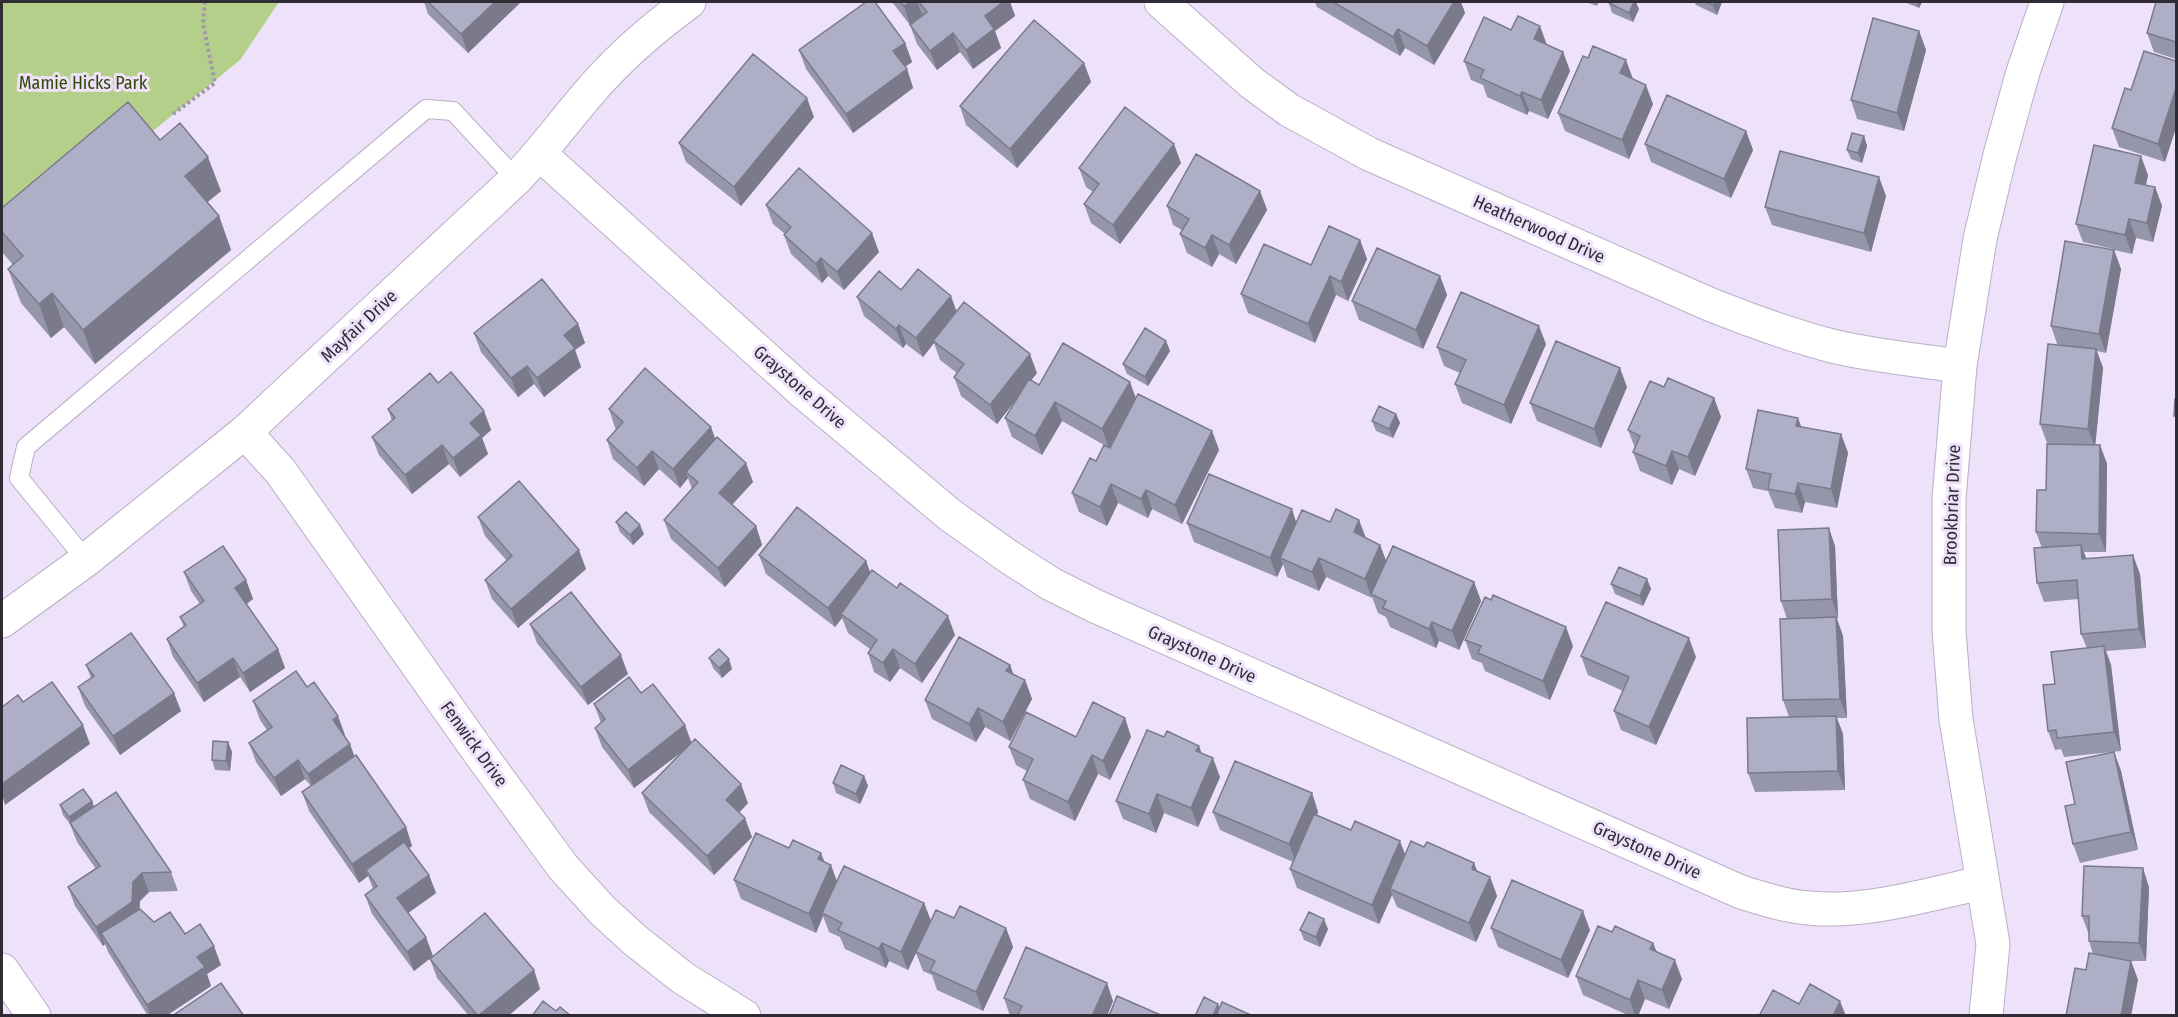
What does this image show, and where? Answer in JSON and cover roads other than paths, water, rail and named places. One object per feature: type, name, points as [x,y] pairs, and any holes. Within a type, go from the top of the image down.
[{"type":"street","name":"Mayfair Drive","points":[[2,621],[86,560],[245,432],[516,179],[623,56],[662,21],[689,2]]},
{"type":"street","name":"Heatherwood Drive","points":[[1161,2],[1252,83],[1289,110],[1369,154],[1757,323],[1832,346],[1883,356],[1960,366]]},
{"type":"street","name":"Brookbriar Drive","points":[[1986,1016],[1993,944],[1956,719],[1950,631],[1949,499],[1960,366],[1980,239],[2000,155],[2047,2]]},
{"type":"street","name":"Graystone Drive","points":[[540,154],[794,383],[950,515],[1051,584],[1117,616],[1753,896],[1775,903],[1810,909],[1845,909],[1982,883]]},
{"type":"street","name":"Fenwick Drive","points":[[245,432],[281,472],[563,867],[603,911],[636,941],[683,978],[744,1016]]},
{"type":"street","points":[[2,970],[34,1016]]},
{"type":"lane","points":[[86,560],[19,478],[26,447],[426,109],[453,111],[516,179]]},
{"type":"park label","name":"Mamie Hicks Park","points":[[83,83]]}]
